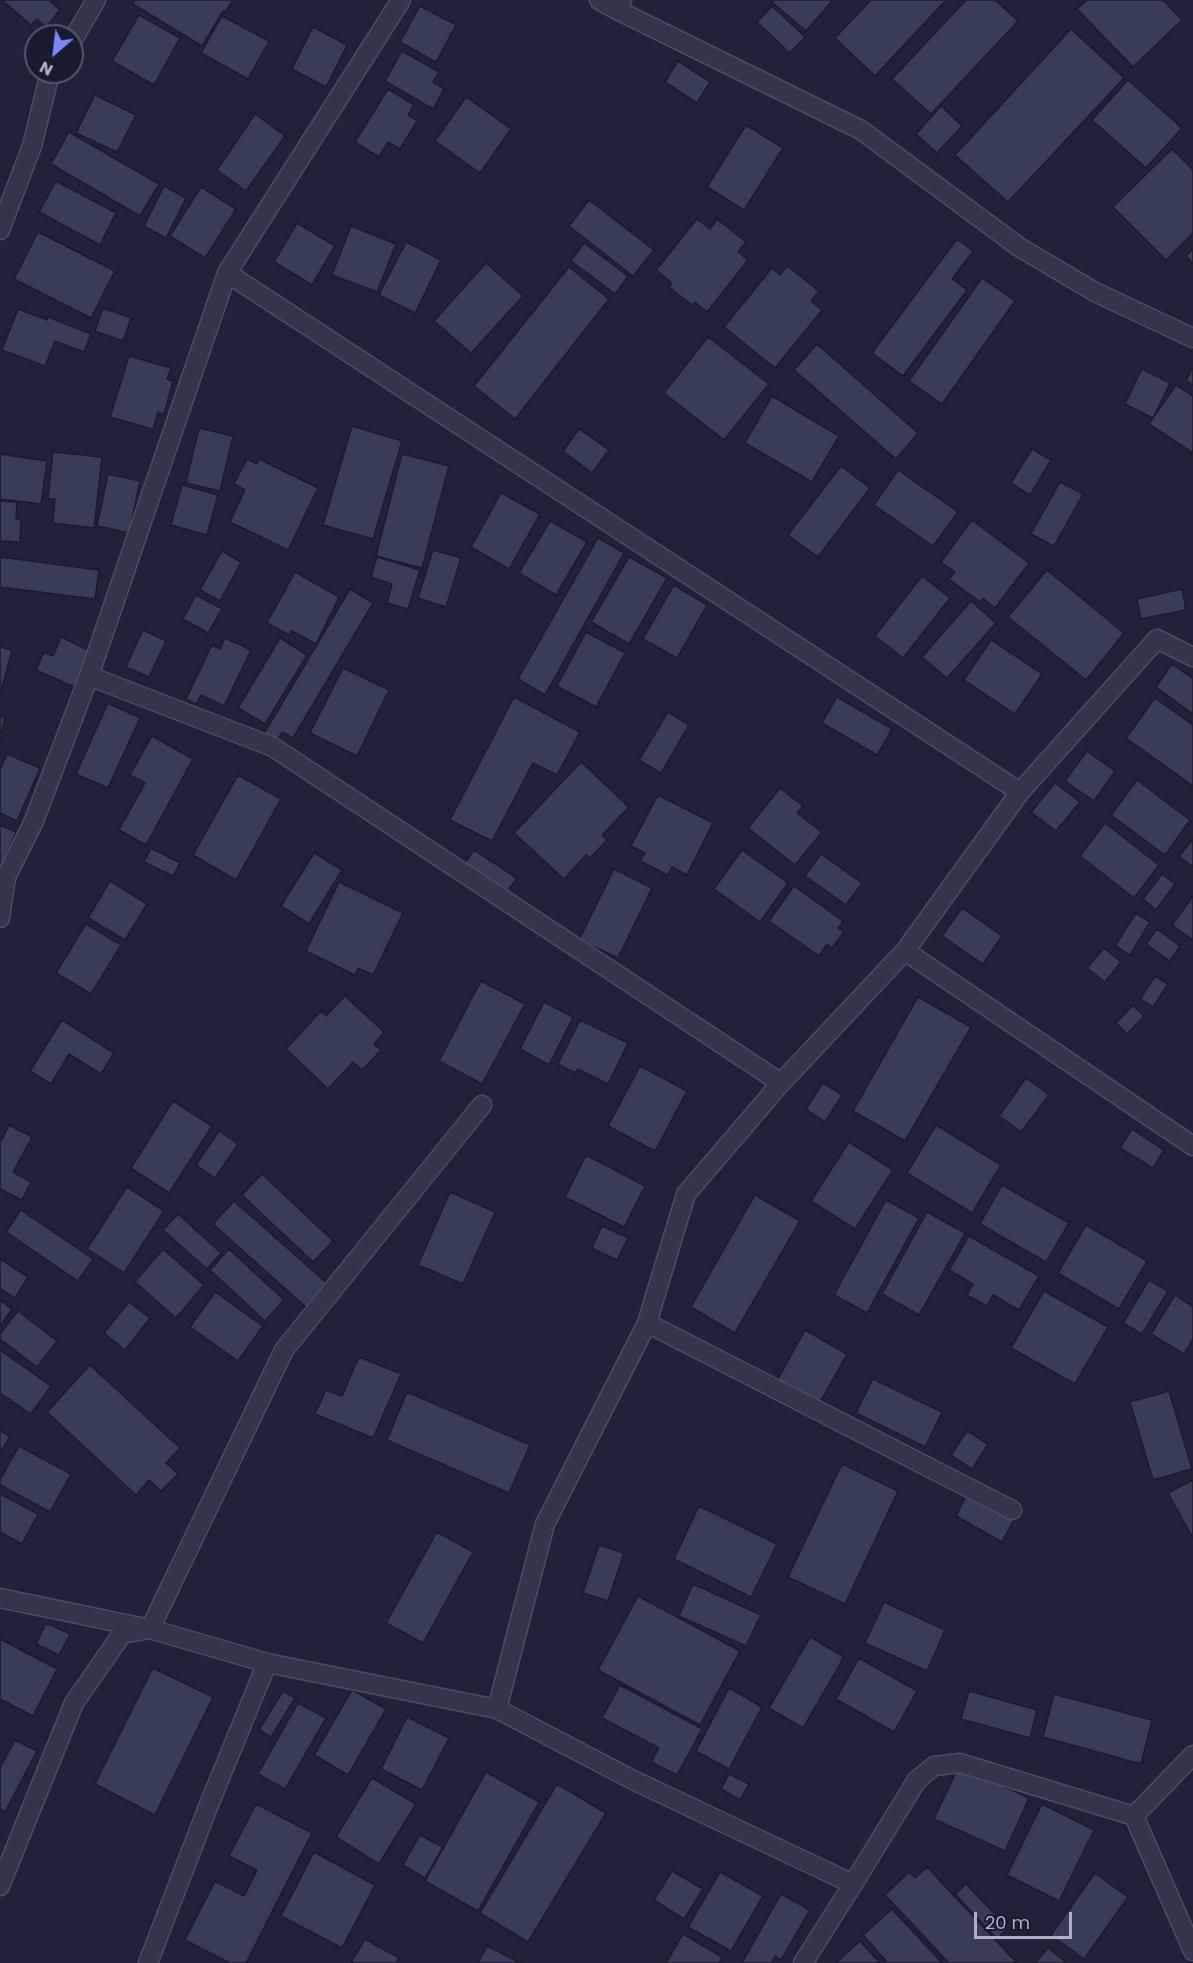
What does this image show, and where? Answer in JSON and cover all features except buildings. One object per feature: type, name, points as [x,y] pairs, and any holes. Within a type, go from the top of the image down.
[{"type":"street","points":[[82,24],[96,0]]},
{"type":"street","points":[[0,918],[6,878],[34,821],[89,676],[227,273],[401,0]]},
{"type":"street","points":[[599,0],[620,5],[861,130],[1019,247],[1095,292],[1193,339]]},
{"type":"street","points":[[0,230],[32,146],[47,84]]},
{"type":"street","points":[[227,273],[1020,792]]},
{"type":"street","points":[[497,1709],[545,1524],[647,1323],[686,1194],[781,1083],[905,951],[1020,792],[1156,639],[1193,657]]},
{"type":"street","points":[[89,676],[273,747],[781,1083]]},
{"type":"street","points":[[905,951],[1193,1146]]},
{"type":"street","points":[[150,1629],[284,1350],[483,1104]]},
{"type":"street","points":[[647,1323],[1012,1510]]},
{"type":"street","points":[[0,1598],[150,1629],[267,1663],[497,1709],[633,1780],[853,1884]]},
{"type":"street","points":[[0,1886],[74,1703],[122,1634],[150,1629]]},
{"type":"street","points":[[148,1963],[267,1663]]},
{"type":"street","points":[[1134,1816],[1193,1755]]},
{"type":"street","points":[[803,1963],[917,1780],[934,1766],[960,1763],[1134,1816],[1193,1951]]}]
